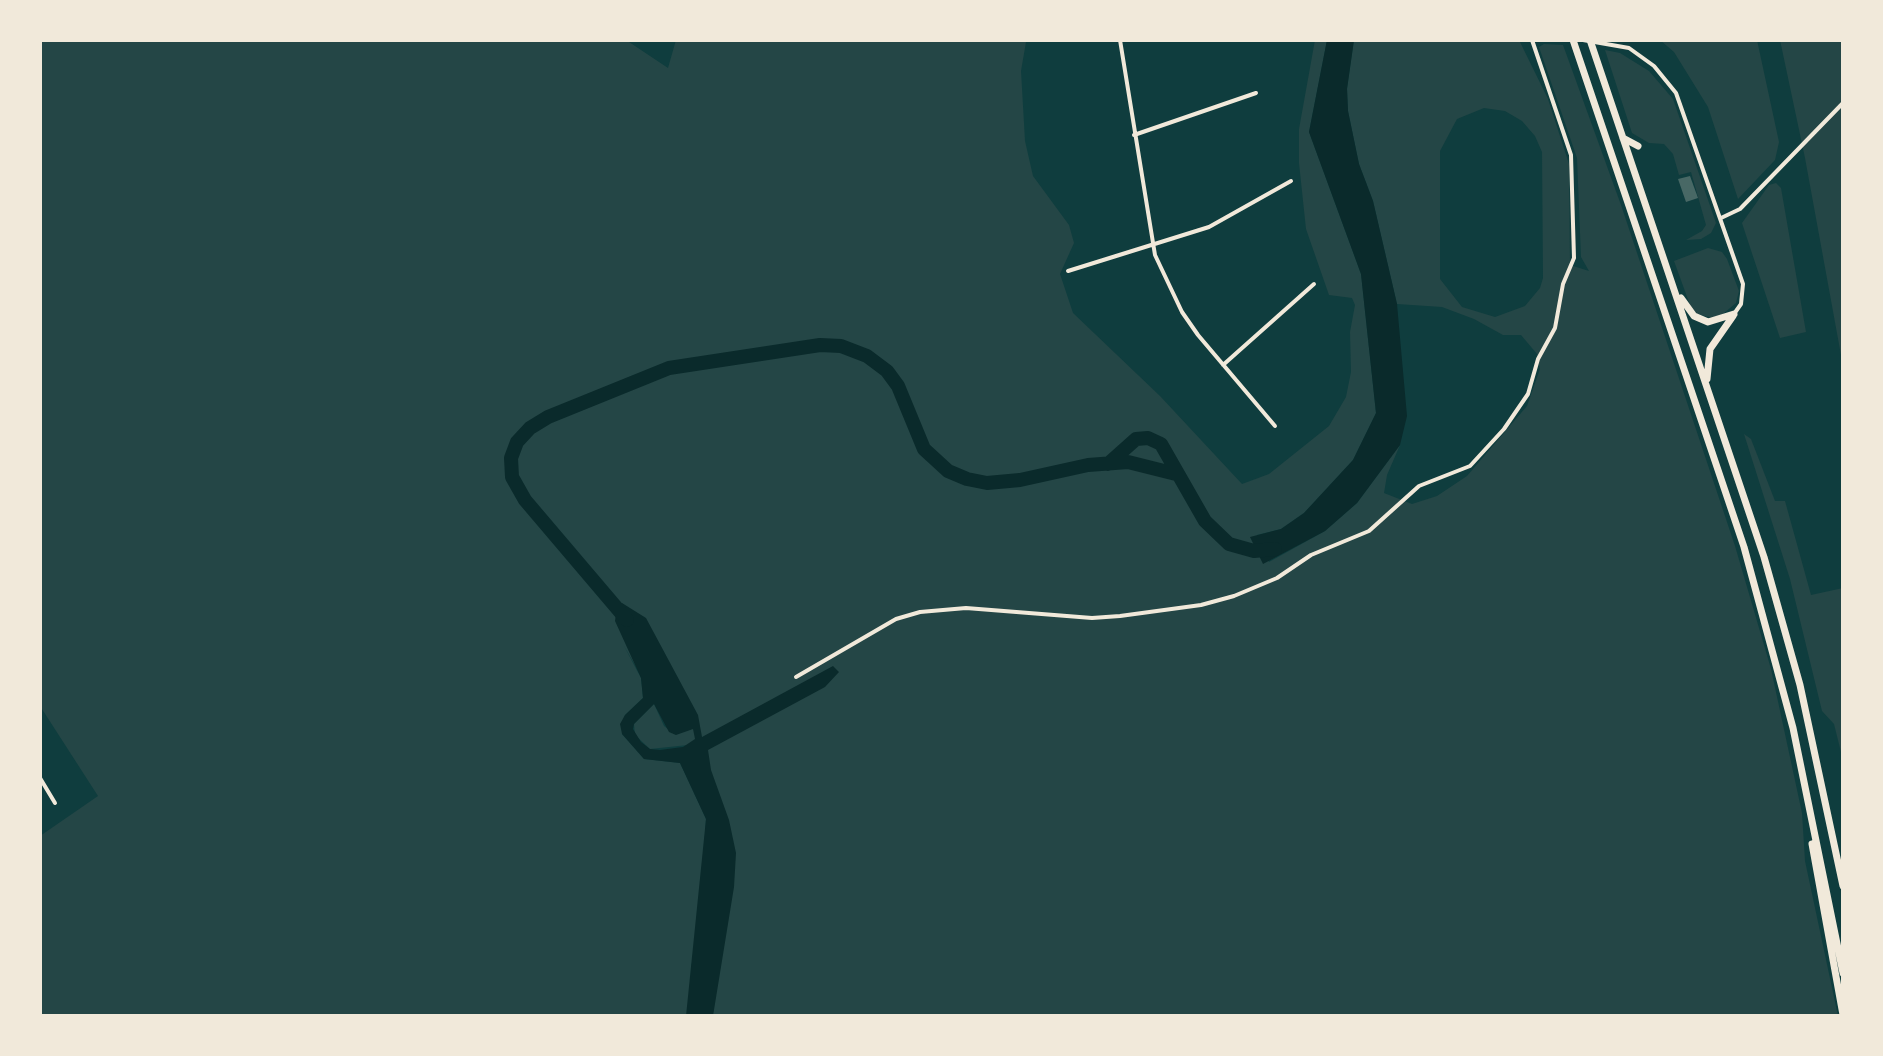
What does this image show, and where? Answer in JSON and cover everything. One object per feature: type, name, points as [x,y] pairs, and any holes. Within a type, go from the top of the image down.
[{"type":"highway","points":[[1573,40],[1744,547],[1793,728],[1843,973]]},
{"type":"highway","points":[[1590,40],[1708,388],[1780,614],[1823,788],[1843,886]]},
{"type":"highway","points":[[1623,138],[1638,146]]},
{"type":"highway","points":[[1672,283],[1694,316],[1701,320],[1715,322],[1734,314]]},
{"type":"highway","points":[[1708,388],[1707,359],[1710,349],[1734,314]]},
{"type":"highway","points":[[1793,728],[1843,1015]]},
{"type":"street","points":[[1120,40],[1152,247],[1182,312],[1275,426]]},
{"type":"street","points":[[796,677],[896,619],[939,609],[1092,618],[1201,605],[1234,596],[1277,578],[1311,555],[1369,531],[1419,486],[1470,466],[1504,429],[1528,394],[1538,359],[1555,328],[1563,284],[1574,258],[1571,155],[1532,40]]},
{"type":"street","points":[[1583,40],[1629,48],[1666,78],[1684,110],[1743,284],[1741,304],[1734,314]]},
{"type":"street","points":[[1134,135],[1256,93]]},
{"type":"street","points":[[1721,218],[1740,209],[1843,103]]},
{"type":"street","points":[[1068,271],[1209,227],[1291,181]]},
{"type":"street","points":[[1223,365],[1314,284]]},
{"type":"street","points":[[40,778],[55,803]]},
{"type":"shaded area","points":[[40,40],[626,40],[668,68],[676,40],[1032,40],[1026,42],[1021,71],[1025,141],[1033,176],[1069,225],[1074,243],[1060,274],[1073,313],[1160,396],[1242,484],[1269,474],[1329,426],[1346,397],[1351,372],[1350,332],[1355,305],[1352,298],[1329,295],[1306,229],[1299,163],[1299,129],[1315,40],[1327,40],[1309,132],[1361,274],[1376,413],[1353,460],[1304,513],[1281,529],[1257,535],[1269,562],[1325,531],[1357,503],[1400,445],[1387,475],[1384,493],[1412,504],[1437,496],[1467,476],[1527,406],[1540,369],[1537,354],[1521,335],[1503,335],[1474,319],[1442,307],[1397,304],[1348,111],[1347,89],[1354,40],[1520,42],[1548,99],[1569,164],[1570,265],[1589,271],[1581,257],[1577,158],[1539,47],[1544,44],[1563,45],[1621,205],[1735,546],[1771,669],[1802,813],[1805,861],[1838,1016],[40,1016],[40,836],[98,796],[40,706]],"holes":[[[1484,108],[1505,111],[1522,121],[1535,136],[1542,152],[1543,278],[1540,288],[1525,306],[1495,317],[1462,307],[1440,279],[1440,151],[1457,119]],[[624,646],[676,735],[664,726],[654,704],[634,724],[635,735],[650,749],[688,745],[728,850],[691,970],[701,896],[706,819],[680,763],[644,759],[622,734],[625,715],[643,698],[641,678]]]},
{"type":"shaded area","points":[[1327,40],[1354,40],[1347,89],[1348,111],[1397,304],[1407,416],[1400,445],[1357,503],[1325,531],[1263,564],[1250,537],[1281,529],[1304,513],[1353,460],[1376,413],[1361,274],[1309,132]]},
{"type":"shaded area","points":[[1660,40],[1757,40],[1779,142],[1775,160],[1738,199],[1708,107],[1674,52]]},
{"type":"shaded area","points":[[1780,40],[1843,40],[1843,366],[1805,158]]},
{"type":"shaded area","points":[[1605,50],[1620,53],[1649,71],[1673,99],[1716,223],[1711,233],[1701,239],[1686,240],[1706,225],[1691,172],[1679,175],[1673,154],[1664,144],[1649,143],[1632,133]]},
{"type":"shaded area","points":[[1776,183],[1781,188],[1806,332],[1780,338],[1742,223],[1769,185]]},
{"type":"shaded area","points":[[1708,248],[1722,252],[1739,291],[1736,303],[1717,319],[1697,314],[1690,305],[1674,261]]},
{"type":"shaded area","points":[[1744,434],[1751,439],[1775,501],[1785,501],[1811,595],[1843,588],[1843,760],[1834,724],[1822,711],[1790,579]]},
{"type":"shaded area","points":[[622,603],[646,618],[698,715],[702,737],[833,666],[839,672],[825,687],[708,750],[736,853],[734,887],[713,1016],[686,1016],[706,819],[680,763],[644,759],[622,734],[620,724],[625,715],[643,698],[641,678],[615,621],[617,606]],"holes":[[[654,704],[669,732],[676,735],[693,729],[695,739],[683,747],[650,749],[633,729],[634,724]]]},
{"type":"building","points":[[1690,176],[1698,198],[1686,202],[1678,179]]},
{"type":"waterway","points":[[627,620],[525,500],[512,477],[511,458],[517,442],[530,428],[548,417],[669,368],[820,345],[841,346],[867,356],[887,371],[898,386],[924,449],[948,471],[967,479],[987,483],[1020,480],[1088,465],[1128,462],[1176,474]]},
{"type":"waterway","points":[[1108,464],[1136,439],[1148,438],[1161,444],[1205,521],[1229,544],[1254,551],[1275,549]]}]
